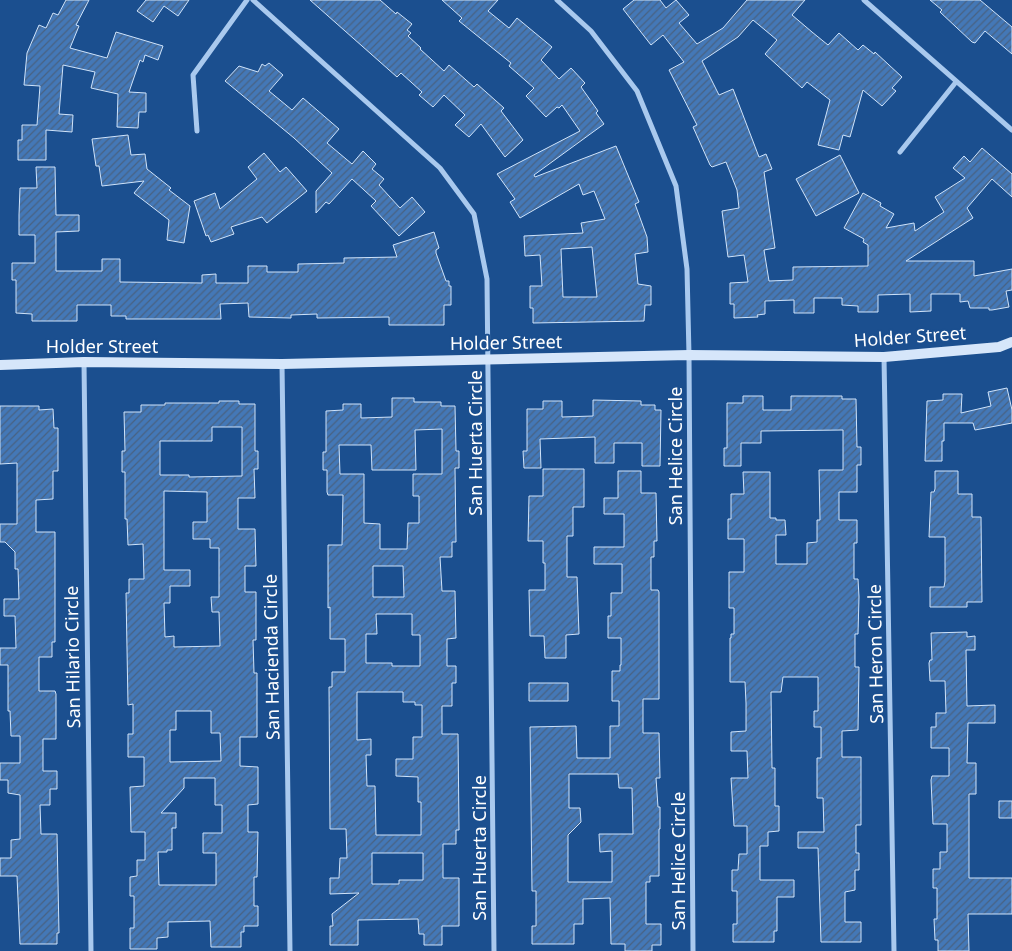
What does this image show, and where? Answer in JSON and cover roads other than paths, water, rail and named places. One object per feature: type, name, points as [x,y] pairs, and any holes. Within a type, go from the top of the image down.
[{"type":"street","points":[[197,131],[193,75],[247,0]]},
{"type":"street","name":"San Huerta Circle","points":[[253,0],[440,168],[474,214],[487,279],[494,951]]},
{"type":"street","name":"San Helice Circle","points":[[557,0],[591,31],[637,91],[676,186],[687,269],[689,355],[693,951]]},
{"type":"street","points":[[864,0],[1012,130]]},
{"type":"street","points":[[900,152],[956,82]]},
{"type":"street","name":"Holder Street","points":[[0,365],[84,362],[282,364],[689,355],[884,357],[999,347],[1012,342]]},
{"type":"street","name":"San Heron Circle","points":[[884,357],[894,951]]},
{"type":"street","name":"San Hilario Circle","points":[[84,362],[91,951]]},
{"type":"street","name":"San Hacienda Circle","points":[[282,364],[290,951]]}]
